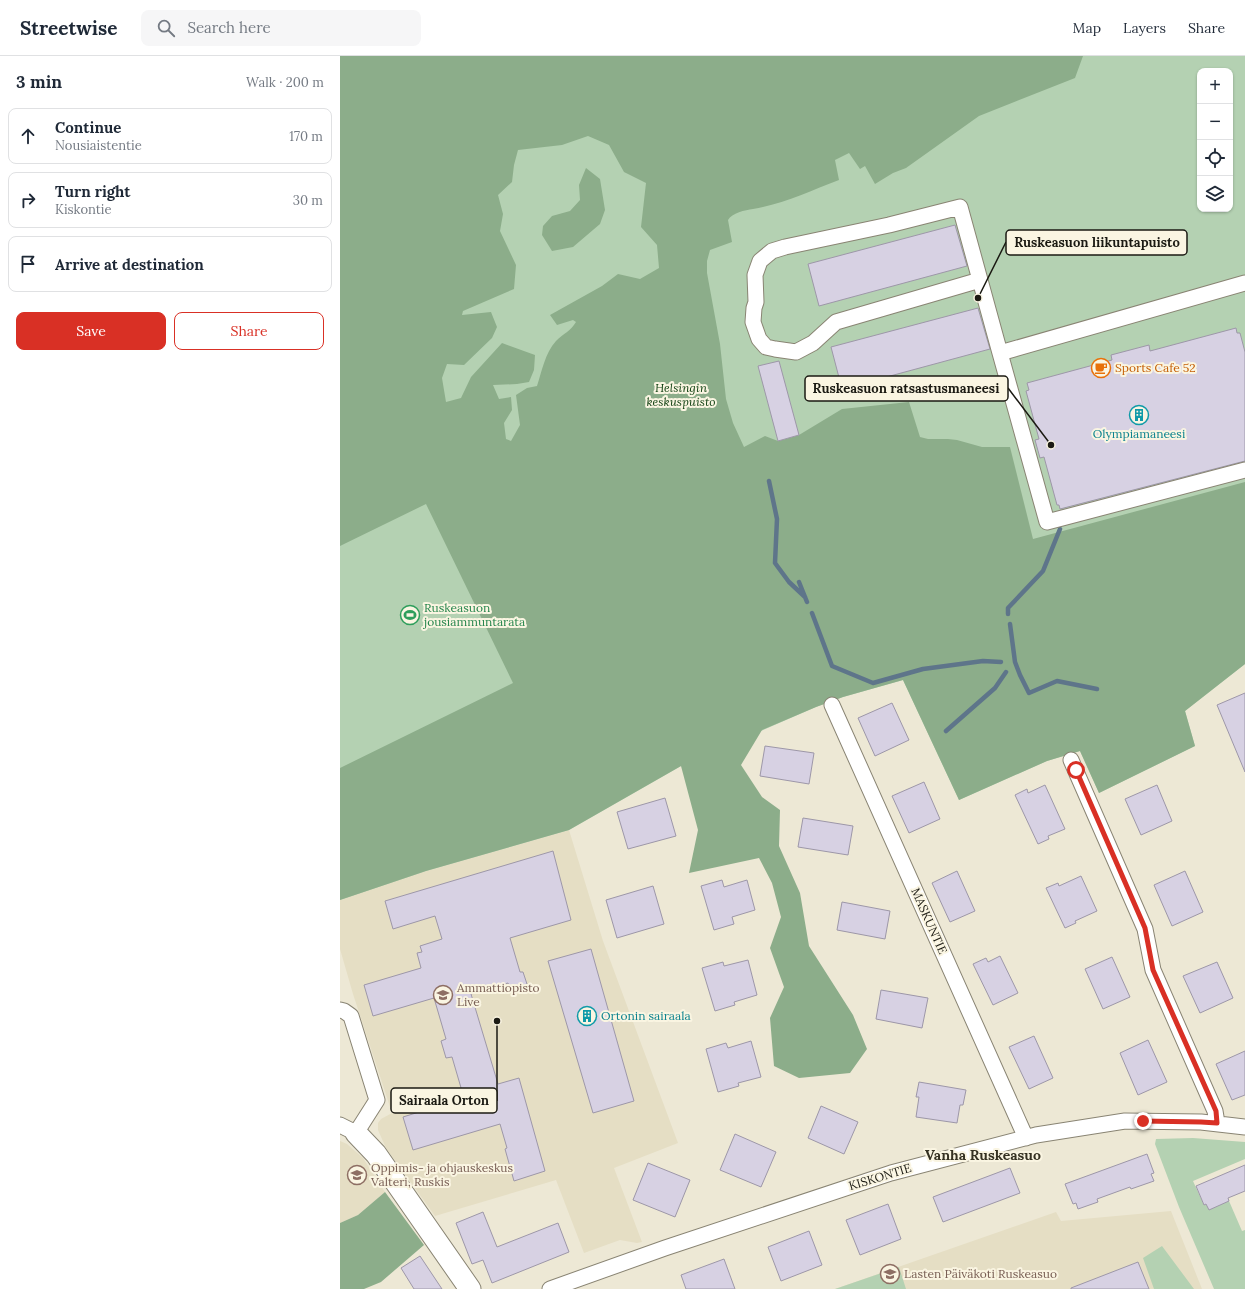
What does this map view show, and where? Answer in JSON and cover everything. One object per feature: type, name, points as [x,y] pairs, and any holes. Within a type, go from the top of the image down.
[{"type":"street","points":[[980,280],[836,322],[813,343],[796,352],[766,347],[758,339],[753,322],[756,302],[755,275],[760,260],[772,252],[785,247],[889,225],[960,207],[1047,522],[1245,470]]},
{"type":"street","points":[[1000,353],[1245,283]]},
{"type":"street","name":"MASKUNTIE","points":[[832,705],[1026,1138]]},
{"type":"street","points":[[1071,760],[1145,928],[1153,970],[1216,1111],[1217,1123]]},
{"type":"street","points":[[340,1010],[351,1016],[378,1100],[348,1129],[376,1154],[470,1289]]},
{"type":"street","name":"KISKONTIE","points":[[550,1289],[665,1248],[891,1173],[1036,1135],[1124,1121],[1201,1122],[1245,1127]]},
{"type":"shaded area","points":[[569,830],[603,941],[678,1143],[614,1168],[642,1242],[637,1243],[620,1240],[584,1253],[556,1180],[435,1216],[386,1148],[378,1130],[378,1123],[381,1119],[392,1113],[353,994],[340,949],[340,900],[374,887],[426,871]]},
{"type":"shaded area","name":"Oppimis- ja ohjauskeskus Valteri, Ruskis","points":[[340,1141],[347,1144],[363,1158],[385,1192],[358,1215],[340,1223]]},
{"type":"shaded area","points":[[1171,1211],[1202,1289],[835,1289],[1056,1212],[1061,1221]]},
{"type":"green space","name":"Helsingin keskuspuisto","points":[[340,56],[1245,56],[1245,664],[1185,711],[1195,746],[1099,793],[1080,751],[1047,761],[959,800],[903,680],[843,697],[816,707],[681,766],[569,830],[426,871],[340,900]]},
{"type":"green space","name":"Helsingin keskuspuisto","points":[[340,56],[1083,56],[1075,78],[979,116],[906,168],[893,173],[875,184],[865,166],[860,169],[849,153],[835,160],[839,180],[786,201],[743,211],[730,218],[728,220],[732,242],[710,250],[707,261],[707,273],[720,344],[726,399],[733,423],[744,447],[765,436],[778,441],[799,435],[842,409],[909,402],[920,437],[928,439],[957,440],[982,447],[1010,447],[1033,539],[1245,482],[1245,664],[1185,711],[1195,746],[1099,793],[1080,751],[1047,761],[959,800],[903,680],[843,697],[762,730],[741,765],[762,797],[780,810],[779,846],[800,893],[809,946],[853,1015],[867,1049],[850,1073],[799,1078],[774,1066],[770,1018],[784,987],[770,948],[781,917],[772,883],[759,858],[689,873],[698,830],[681,766],[569,830],[426,871],[340,900],[340,768],[513,683],[426,504],[340,546]],"holes":[[[588,136],[609,145],[624,172],[646,183],[641,227],[657,245],[659,268],[640,279],[618,274],[602,286],[550,315],[557,325],[573,320],[576,322],[552,346],[544,362],[537,386],[527,388],[516,395],[520,425],[511,441],[506,439],[504,423],[512,410],[511,397],[499,399],[493,385],[529,382],[534,370],[535,355],[502,343],[471,377],[461,398],[446,402],[442,378],[447,364],[464,365],[492,338],[497,327],[491,312],[462,315],[463,311],[514,289],[516,265],[500,231],[503,214],[498,195],[512,182],[518,150],[562,145]]]},
{"type":"green space","points":[[586,168],[600,179],[605,210],[600,224],[573,247],[552,251],[542,235],[543,226],[552,216],[570,211],[580,200],[579,185]]},
{"type":"green space","points":[[1193,1138],[1245,1142],[1245,1159],[1193,1181],[1204,1205],[1206,1204],[1209,1209],[1229,1201],[1242,1231],[1245,1230],[1245,1289],[1214,1289],[1179,1207],[1155,1144],[1156,1139]]},
{"type":"green space","points":[[385,1192],[424,1245],[381,1282],[364,1289],[340,1289],[340,1223],[358,1215]]},
{"type":"green space","points":[[1162,1246],[1194,1289],[1154,1289],[1143,1258]]},
{"type":"green space","name":"Lasten Päiväkoti Ruskeasuo","points":[[899,1267],[906,1289],[835,1289]]},
{"type":"building","points":[[955,225],[967,266],[819,306],[808,264]]},
{"type":"building","points":[[978,308],[990,349],[842,389],[831,347]]},
{"type":"building","name":"Olympiamaneesi","points":[[1236,328],[1237,333],[1240,333],[1245,352],[1245,461],[1060,509],[1059,505],[1057,505],[1044,457],[1040,458],[1035,440],[1039,439],[1026,391],[1029,390],[1027,383],[1112,360],[1111,355],[1149,345],[1150,351]]},
{"type":"building","points":[[779,361],[799,435],[778,441],[758,366]]},
{"type":"building","points":[[1245,693],[1245,772],[1217,705]]},
{"type":"building","points":[[892,703],[909,740],[875,756],[858,718]]},
{"type":"building","points":[[765,746],[814,753],[809,784],[760,776]]},
{"type":"building","points":[[924,782],[940,819],[909,833],[892,796]]},
{"type":"building","points":[[1045,785],[1065,829],[1048,836],[1049,839],[1038,844],[1015,795],[1027,789],[1028,793]]},
{"type":"building","points":[[1157,785],[1172,821],[1141,835],[1125,799]]},
{"type":"building","points":[[665,798],[676,836],[628,849],[617,812]]},
{"type":"building","points":[[803,818],[853,826],[848,855],[798,847]]},
{"type":"building","name":"Ortonin sairaala","points":[[553,851],[571,920],[510,938],[520,972],[523,972],[527,984],[510,989],[508,983],[471,994],[498,1084],[519,1078],[545,1171],[514,1181],[500,1124],[413,1150],[403,1117],[464,1098],[452,1057],[446,1058],[441,1041],[446,1039],[434,998],[373,1016],[364,985],[421,968],[417,953],[422,952],[420,946],[442,939],[435,916],[393,929],[385,901]]},
{"type":"building","points":[[957,871],[975,911],[950,922],[932,883]]},
{"type":"building","points":[[1185,871],[1203,912],[1172,926],[1154,885]]},
{"type":"building","points":[[1081,876],[1097,911],[1075,921],[1076,923],[1065,928],[1046,888],[1058,883],[1059,886]]},
{"type":"building","points":[[722,880],[724,887],[747,880],[755,910],[732,917],[734,924],[714,930],[701,886]]},
{"type":"building","points":[[653,886],[664,924],[617,938],[606,900]]},
{"type":"building","points":[[842,902],[890,911],[885,939],[837,930]]},
{"type":"building","points":[[591,949],[634,1101],[593,1113],[548,961]]},
{"type":"building","points":[[1000,956],[1018,993],[993,1005],[973,964],[986,958],[988,962]]},
{"type":"building","points":[[1112,957],[1130,997],[1103,1009],[1085,969]]},
{"type":"building","points":[[748,960],[757,995],[734,1002],[735,1005],[715,1011],[702,968],[723,962],[724,966]]},
{"type":"building","points":[[1217,962],[1233,998],[1200,1013],[1183,976]]},
{"type":"building","points":[[881,990],[928,998],[922,1028],[876,1019]]},
{"type":"building","points":[[1034,1036],[1053,1078],[1029,1089],[1009,1047]]},
{"type":"building","points":[[1148,1040],[1167,1082],[1138,1095],[1120,1053]]},
{"type":"building","points":[[751,1041],[761,1077],[738,1083],[739,1086],[718,1092],[706,1049],[726,1043],[728,1048]]},
{"type":"building","points":[[1245,1051],[1245,1095],[1232,1100],[1216,1064]]},
{"type":"building","points":[[919,1082],[966,1090],[963,1105],[960,1105],[957,1123],[916,1117],[919,1097],[916,1097]]},
{"type":"building","points":[[821,1106],[858,1122],[844,1154],[808,1138]]},
{"type":"building","points":[[735,1134],[776,1152],[761,1187],[720,1170]]},
{"type":"building","points":[[1147,1154],[1154,1173],[1151,1174],[1154,1181],[1131,1189],[1130,1187],[1097,1199],[1098,1202],[1078,1209],[1076,1203],[1073,1204],[1065,1184]]},
{"type":"building","points":[[648,1163],[690,1180],[675,1217],[633,1200]]},
{"type":"building","points":[[1245,1165],[1245,1191],[1228,1198],[1229,1201],[1209,1210],[1206,1204],[1204,1205],[1196,1186]]},
{"type":"building","points":[[1010,1168],[1020,1193],[943,1222],[933,1197]]},
{"type":"building","points":[[888,1204],[901,1239],[860,1255],[846,1220]]},
{"type":"building","points":[[483,1212],[497,1247],[558,1223],[569,1252],[492,1283],[483,1260],[472,1264],[456,1223]]},
{"type":"building","points":[[809,1231],[822,1265],[781,1281],[768,1247]]},
{"type":"building","points":[[420,1256],[442,1289],[414,1289],[401,1268]]},
{"type":"building","points":[[724,1259],[735,1289],[686,1289],[681,1275]]},
{"type":"building","points":[[1138,1262],[1149,1289],[1071,1289],[1071,1288]]},
{"type":"waterway","points":[[769,481],[777,519],[775,563],[789,582],[805,597]]},
{"type":"waterway","points":[[1008,614],[1008,608],[1043,571],[1060,529]]},
{"type":"waterway","points":[[799,582],[807,602]]},
{"type":"waterway","points":[[812,613],[832,666],[873,683],[923,669],[983,661],[1001,662]]},
{"type":"waterway","points":[[1010,624],[1015,662],[1029,693],[1057,681],[1097,689]]},
{"type":"waterway","points":[[946,731],[995,688],[1006,672]]},
{"type":"place","name":"Ruskeasuon liikuntapuisto","points":[[978,298]]},
{"type":"place","name":"Sports Cafe 52","points":[[1101,368]]},
{"type":"place","name":"Olympiamaneesi","points":[[1139,415]]},
{"type":"place","name":"Ruskeasuon ratsastusmaneesi","points":[[1051,445]]},
{"type":"place","name":"Ruskeasuon jousiammuntarata","points":[[410,615]]},
{"type":"place","name":"Ammattiopisto Live","points":[[443,995]]},
{"type":"place","name":"Ortonin sairaala","points":[[587,1016]]},
{"type":"place","name":"Sairaala Orton","points":[[497,1021]]},
{"type":"place","name":"Oppimis- ja ohjauskeskus Valteri, Ruskis","points":[[357,1175]]},
{"type":"place","name":"Lasten Päiväkoti Ruskeasuo","points":[[890,1274]]},
{"type":"district","name":"Vanha Ruskeasuo","points":[[983,1155]]},
{"type":"route","points":[[1076,770],[1145,928],[1153,970],[1216,1111],[1217,1123],[1143,1121]]}]
